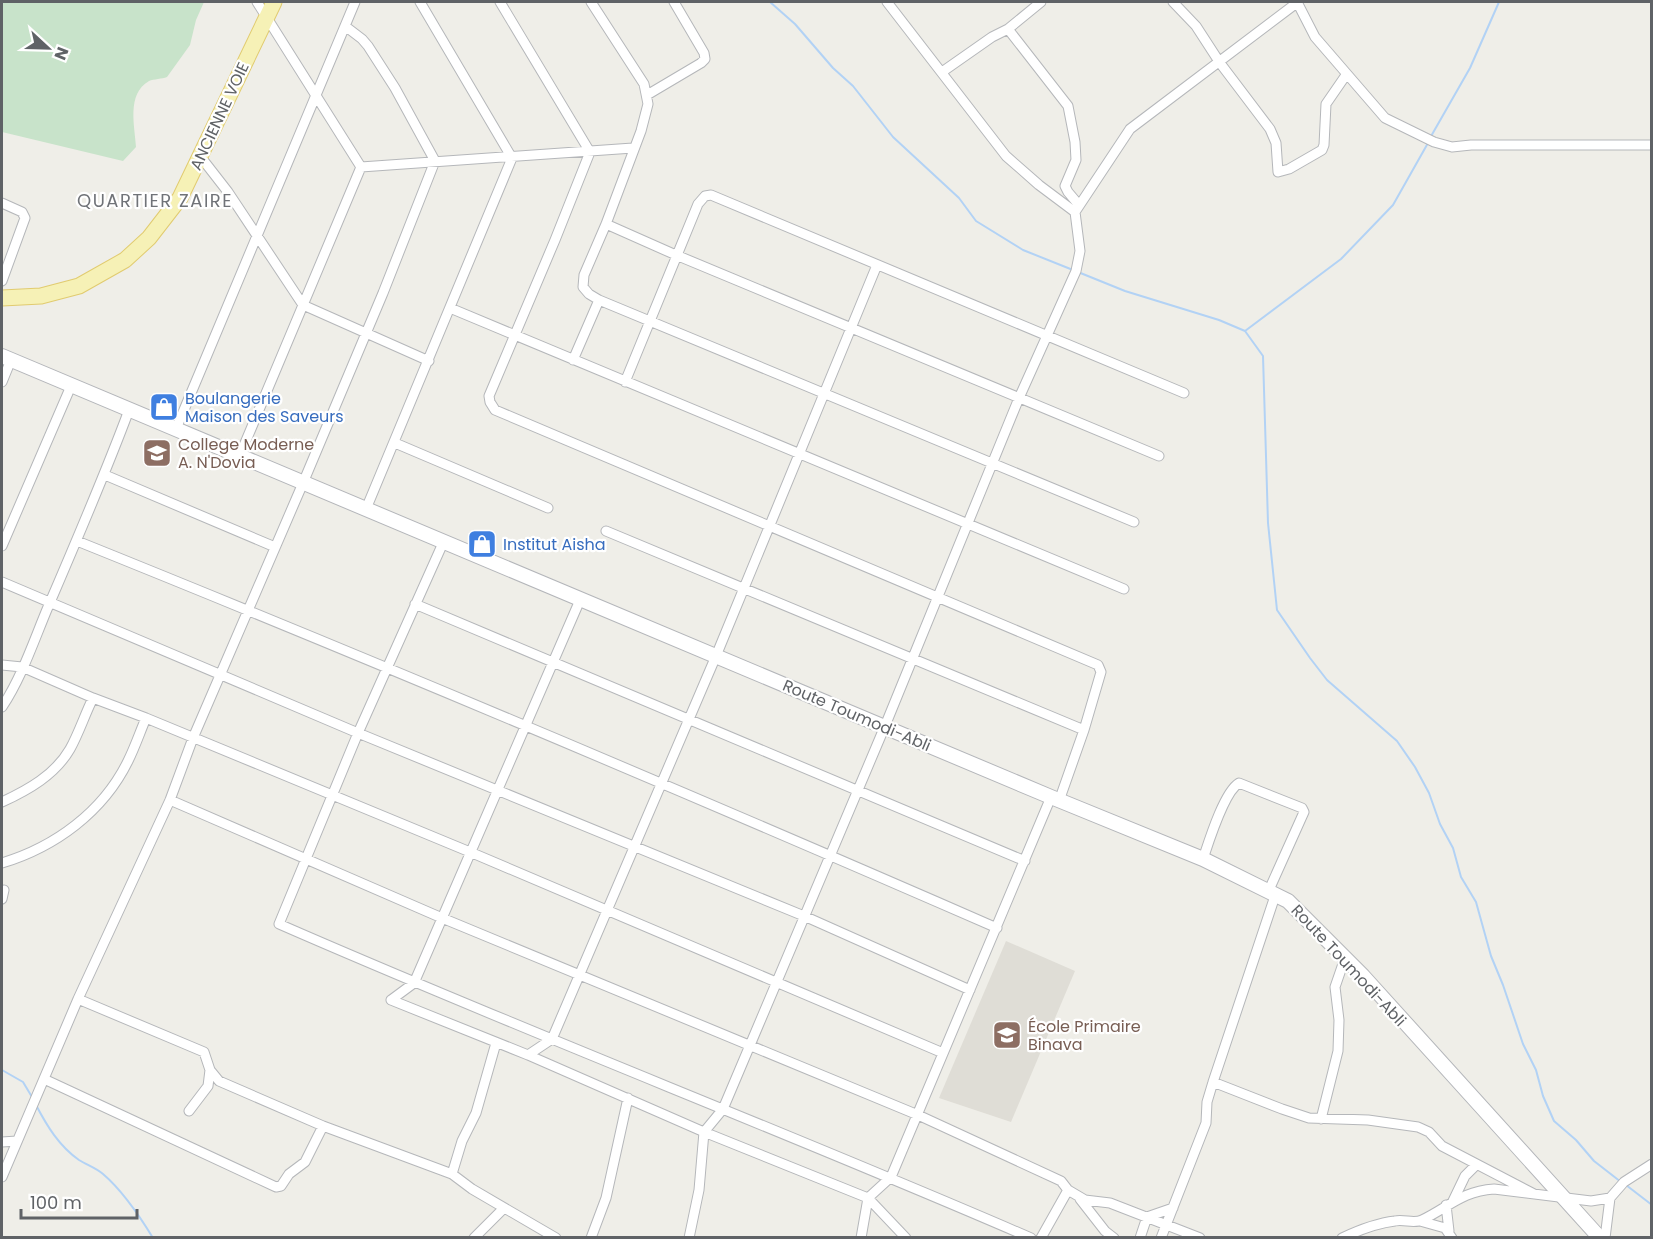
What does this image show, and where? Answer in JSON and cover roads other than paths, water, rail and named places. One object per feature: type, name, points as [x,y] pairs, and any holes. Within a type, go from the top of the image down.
[{"type":"main road","name":"ANCIENNE VOIE","points":[[2,298],[41,296],[79,286],[125,260],[149,238],[180,198],[274,2]]},
{"type":"street","points":[[257,2],[361,167]]},
{"type":"street","points":[[176,429],[355,2]]},
{"type":"street","points":[[420,2],[512,158]]},
{"type":"street","points":[[500,2],[590,152]]},
{"type":"street","points":[[591,2],[644,84],[647,95],[645,119],[606,224],[584,275],[582,282],[586,291],[599,300],[1134,522]]},
{"type":"street","points":[[647,95],[705,59],[704,53],[674,2]]},
{"type":"street","points":[[887,2],[1006,156],[1039,186],[1077,209]]},
{"type":"street","points":[[942,72],[1008,28],[1041,2]]},
{"type":"street","points":[[1173,2],[1196,26],[1273,135],[1278,172],[1289,169],[1322,150],[1326,104],[1346,75]]},
{"type":"street","points":[[1077,209],[1130,129],[1220,63],[1297,2],[1311,31],[1346,75],[1385,118],[1418,135],[1446,146],[1652,145]]},
{"type":"street","points":[[345,26],[363,39],[368,46],[395,88],[435,161]]},
{"type":"street","points":[[689,1238],[699,1190],[704,1132],[723,1109],[885,726],[1019,398],[1079,261],[1077,209],[1065,186],[1076,160],[1068,106],[1008,28]]},
{"type":"street","points":[[361,167],[633,148]]},
{"type":"street","points":[[590,152],[489,396],[495,410],[1098,665],[1101,672],[1083,730],[1055,799],[1025,861],[891,1177],[868,1198],[861,1238]]},
{"type":"street","points":[[200,156],[228,192],[303,305],[429,361]]},
{"type":"street","points":[[366,508],[512,158]]},
{"type":"street","points":[[2,1177],[78,999],[170,800],[193,738],[303,483],[435,161]]},
{"type":"street","points":[[240,455],[361,167]]},
{"type":"street","points":[[625,382],[700,201],[711,195],[1184,393]]},
{"type":"street","points":[[2,203],[22,212],[25,218],[2,281]]},
{"type":"street","points":[[606,224],[851,329],[1159,456]]},
{"type":"street","points":[[528,1055],[552,1039],[716,656],[877,265]]},
{"type":"street","points":[[573,360],[599,300]]},
{"type":"street","points":[[450,308],[1124,590]]},
{"type":"street","points":[[2,382],[6,358]]},
{"type":"street","name":"Route Toumodi-Abli","points":[[6,358],[366,508],[443,543],[1203,859],[1272,892],[1300,912],[1345,958],[1600,1238]]},
{"type":"street","points":[[2,546],[71,386]]},
{"type":"street","points":[[2,707],[22,667],[105,475],[129,410]]},
{"type":"street","points":[[395,443],[548,508]]},
{"type":"street","points":[[105,475],[275,547]]},
{"type":"street","points":[[606,531],[1083,730]]},
{"type":"street","points":[[76,541],[525,726],[998,928]]},
{"type":"street","points":[[443,543],[358,733],[279,924],[414,983],[891,1177],[1031,1238]]},
{"type":"street","points":[[2,582],[358,733],[804,916],[970,990]]},
{"type":"street","points":[[580,600],[414,983],[391,1000],[528,1055],[704,1132],[868,1198],[906,1238]]},
{"type":"street","points":[[416,604],[1025,861]]},
{"type":"street","points":[[2,665],[22,667],[146,718],[470,852],[943,1053]]},
{"type":"street","points":[[2,802],[24,792],[59,764],[70,748],[93,698]]},
{"type":"street","points":[[2,862],[35,851],[83,820],[98,805],[128,762],[146,718]]},
{"type":"street","points":[[1161,1238],[1206,1123],[1213,1082],[1272,892],[1304,812],[1302,808],[1239,783],[1234,786],[1222,807],[1203,859]]},
{"type":"street","points":[[170,800],[442,918],[918,1115],[1061,1181],[1078,1197],[1091,1202],[1110,1203],[1200,1238]]},
{"type":"street","points":[[1321,1119],[1338,1052],[1339,1020],[1335,987],[1345,958]]},
{"type":"street","points":[[78,999],[204,1052],[210,1070],[219,1081],[323,1126],[452,1174],[471,1189],[556,1238]]},
{"type":"street","points":[[452,1174],[462,1141],[476,1113],[496,1043]]},
{"type":"street","points":[[189,1111],[208,1086],[210,1070]]},
{"type":"street","points":[[44,1079],[276,1187],[305,1162],[323,1126]]},
{"type":"street","points":[[1213,1082],[1298,1115],[1321,1119],[1368,1120],[1418,1127],[1429,1132],[1442,1146],[1534,1194]]},
{"type":"street","points":[[591,1238],[606,1198],[628,1098]]},
{"type":"street","points":[[2,1142],[17,1141]]},
{"type":"street","points":[[1605,1238],[1610,1198],[1624,1182],[1652,1164]]},
{"type":"street","points":[[1451,1234],[1450,1203],[1465,1176],[1476,1165]]},
{"type":"street","points":[[1420,1221],[1478,1190],[1494,1189],[1592,1201],[1610,1198]]},
{"type":"street","points":[[1041,1238],[1068,1190]]},
{"type":"street","points":[[1078,1197],[1105,1231],[1114,1238]]},
{"type":"street","points":[[474,1238],[504,1208]]},
{"type":"street","points":[[1147,1217],[1173,1208]]},
{"type":"street","points":[[1140,1238],[1147,1217]]},
{"type":"street","points":[[1342,1238],[1397,1220],[1420,1221],[1440,1226],[1451,1234]]},
{"type":"waterway","points":[[770,2],[795,24],[833,68],[853,86],[893,137],[959,198],[976,221],[1023,250],[1073,270]]},
{"type":"waterway","points":[[1430,138],[1470,68],[1499,2]]},
{"type":"waterway","points":[[1245,331],[1341,259],[1393,205],[1428,143]]},
{"type":"waterway","points":[[1078,272],[1125,291],[1219,320],[1245,331],[1263,356],[1268,523],[1277,610],[1327,680],[1397,741],[1415,767],[1453,848],[1461,877],[1476,902],[1491,956],[1554,1121],[1576,1140],[1594,1161],[1621,1182]]},
{"type":"waterway","points":[[2,1070],[23,1082],[32,1097]]},
{"type":"waterway","points":[[36,1105],[60,1142],[79,1160],[103,1174],[117,1188],[153,1238]]},
{"type":"waterway","points":[[1626,1185],[1652,1205]]},
{"type":"place","name":"Boulangerie Maison des Saveurs","points":[[164,407]]},
{"type":"place","name":"College Moderne A. N'Dovia","points":[[157,453]]},
{"type":"place","name":"Institut Aisha","points":[[482,544]]},
{"type":"place","name":"École Primaire Binava","points":[[1007,1035]]},
{"type":"district","name":"QUARTIER ZAIRE","points":[[155,201]]}]
